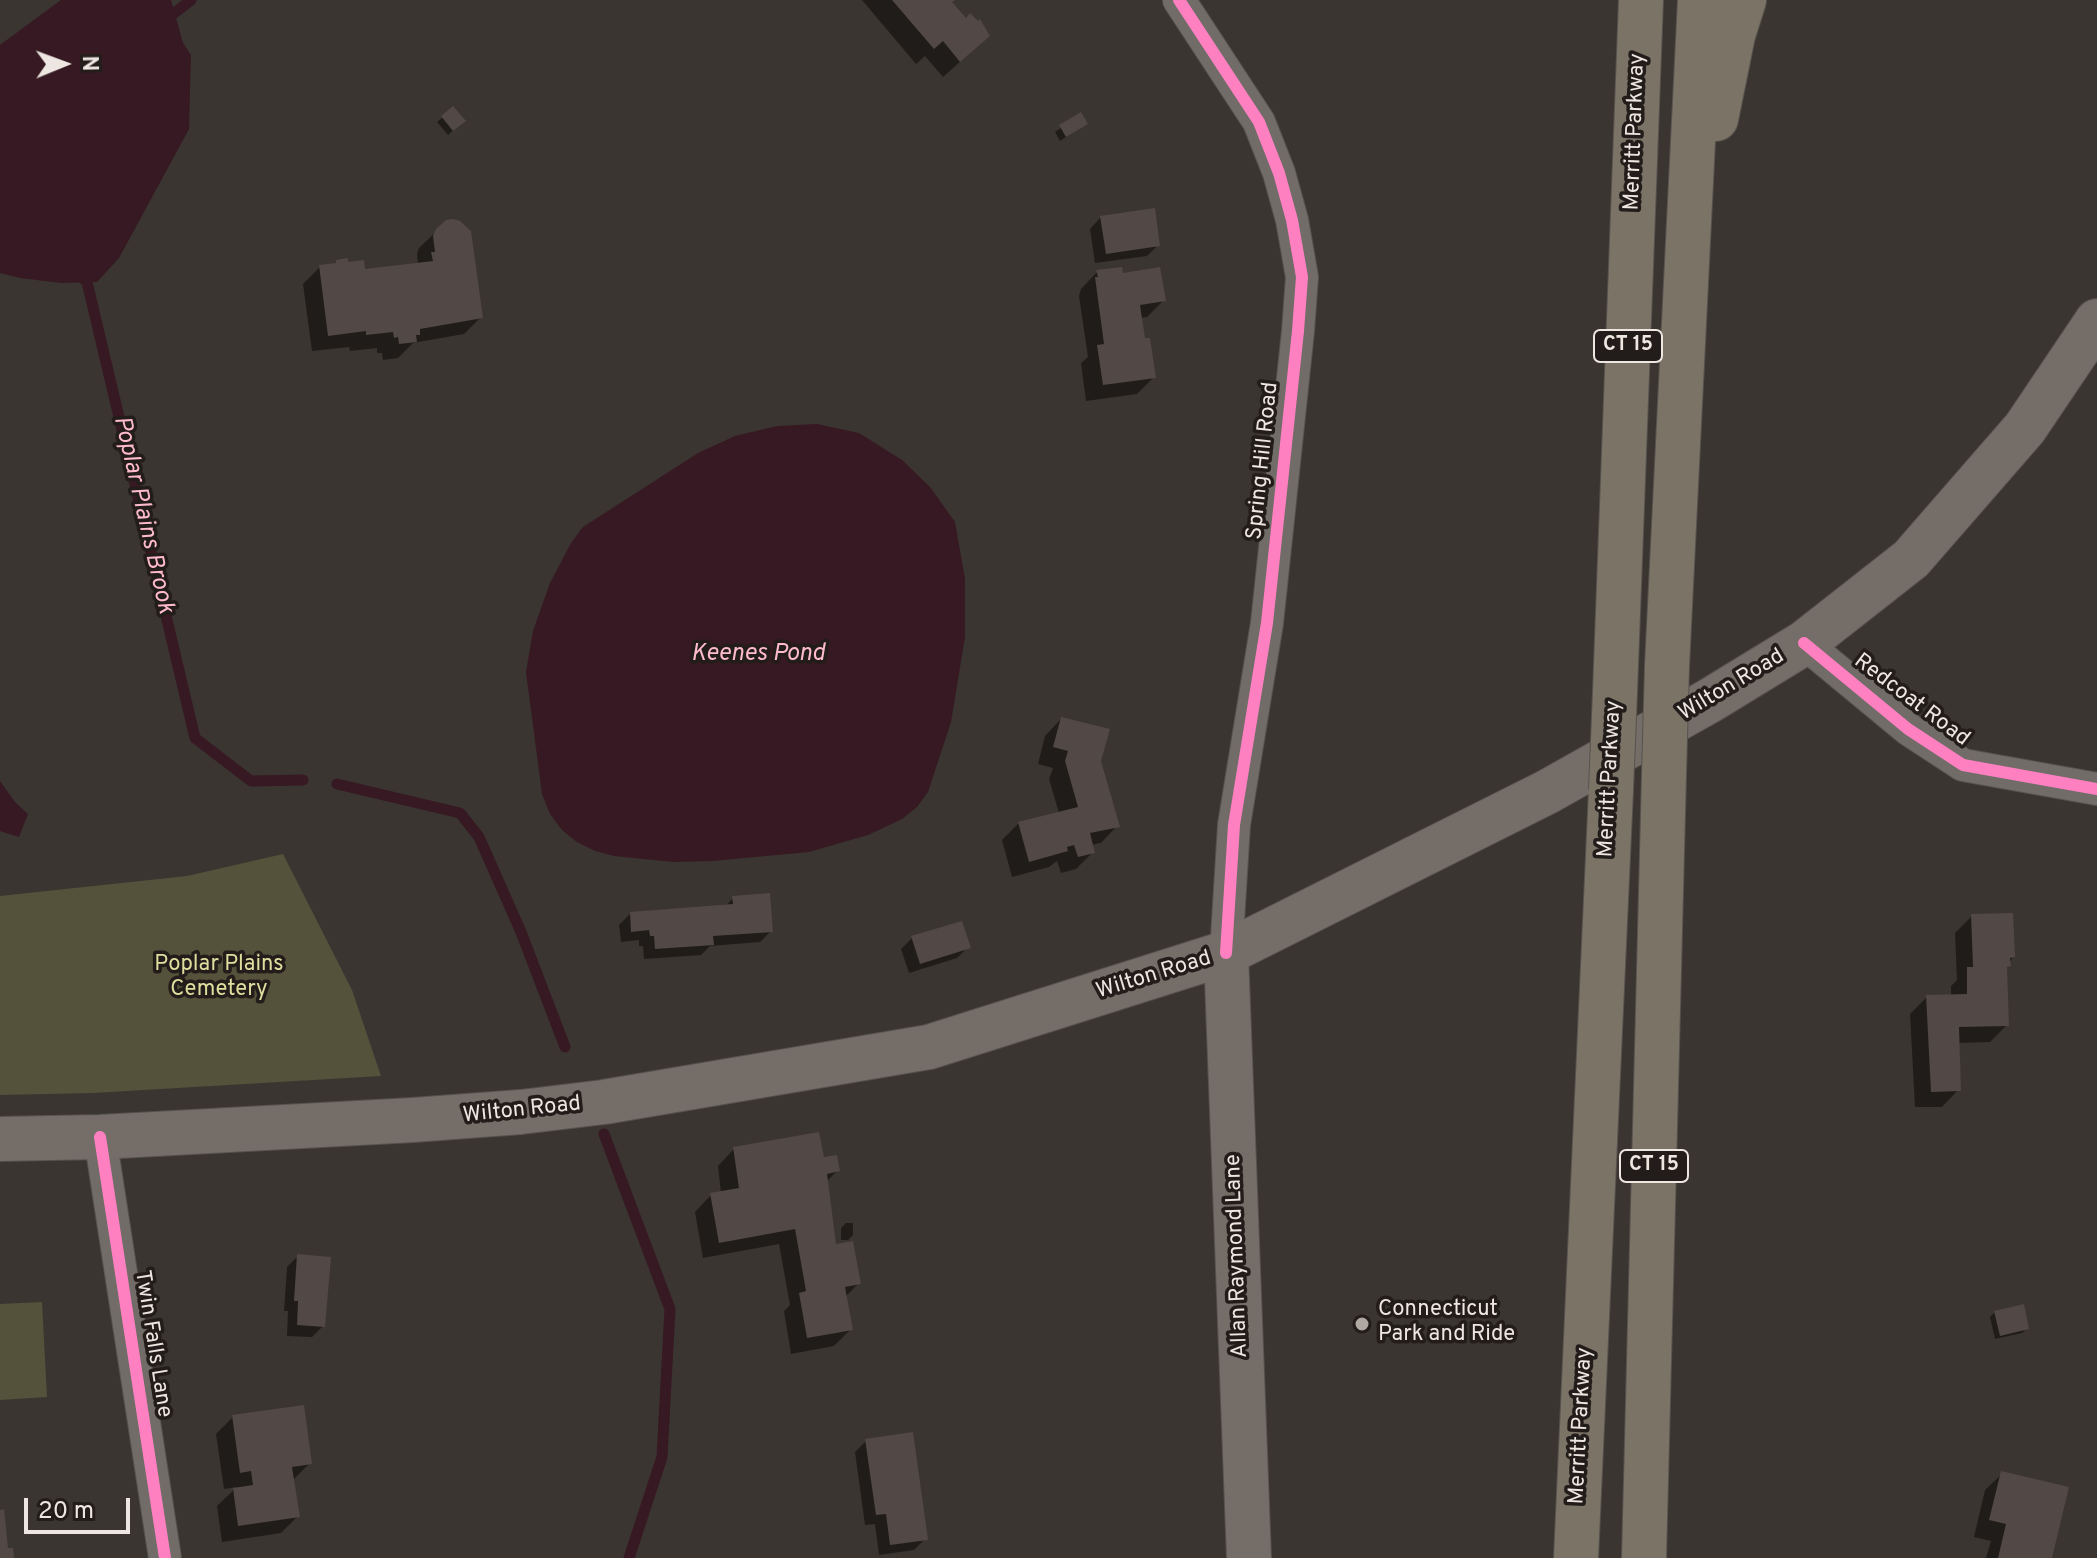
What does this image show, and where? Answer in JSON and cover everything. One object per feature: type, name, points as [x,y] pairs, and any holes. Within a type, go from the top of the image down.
[{"type":"highway","name":"Merritt Parkway","points":[[1576,1558],[1611,790],[1641,0]]},
{"type":"highway","name":"CT 15","points":[[1644,1558],[1667,666],[1700,0]]},
{"type":"highway","points":[[1678,423],[1714,131],[1733,35],[1744,0]]},
{"type":"highway","points":[[1545,1558],[1591,1230]]},
{"type":"main road","name":"Wilton Road","points":[[0,1139],[100,1137],[521,1112],[604,1102],[761,1078],[929,1047],[1226,953],[1547,792],[1709,701],[1804,643],[1911,559],[2025,428],[2097,321]]},
{"type":"main road","name":"Allan Raymond Lane","points":[[1226,953],[1249,1558]]},
{"type":"street","name":"Spring Hill Road","points":[[1179,0],[1259,122],[1279,173],[1292,220],[1302,277],[1267,623],[1234,825],[1226,953]]},
{"type":"street","name":"Redcoat Road","points":[[1804,643],[1908,729],[1963,765],[2097,789]]},
{"type":"street","name":"Twin Falls Lane","points":[[100,1137],[165,1558]]},
{"type":"green space","name":"Poplar Plains Cemetery","points":[[283,854],[352,990],[381,1076],[93,1093],[0,1095],[0,896],[187,876]]},
{"type":"green space","points":[[42,1302],[47,1397],[0,1400],[0,1304]]},
{"type":"water","points":[[61,0],[171,0],[183,43],[191,55],[189,129],[119,258],[97,282],[61,283],[0,273],[0,45]]},
{"type":"water","name":"Keenes Pond","points":[[817,424],[859,433],[902,460],[930,487],[955,522],[965,579],[965,637],[951,722],[928,792],[917,807],[902,819],[868,835],[809,852],[674,862],[614,856],[577,842],[562,830],[550,814],[542,794],[526,672],[533,631],[550,583],[571,543],[583,527],[698,453],[735,436],[777,426]]},
{"type":"water","points":[[0,781],[28,814],[19,837],[0,831]]},
{"type":"building","points":[[892,0],[955,0],[952,2],[966,18],[970,13],[978,21],[980,19],[990,36],[960,62],[943,41],[934,49]]},
{"type":"building","points":[[453,106],[466,121],[453,131],[441,116]]},
{"type":"building","points":[[1081,112],[1088,124],[1066,137],[1059,125]]},
{"type":"building","points":[[1155,208],[1160,246],[1106,254],[1100,216]]},
{"type":"building","points":[[453,219],[471,231],[483,318],[420,329],[420,335],[416,335],[417,342],[399,344],[393,332],[366,335],[366,331],[328,336],[319,265],[348,258],[348,262],[364,260],[365,269],[433,261],[431,252],[435,252],[433,236],[436,229],[446,220]]},
{"type":"building","points":[[1122,267],[1123,273],[1160,267],[1166,301],[1140,305],[1145,338],[1150,338],[1156,378],[1103,385],[1097,345],[1104,344],[1096,270]]},
{"type":"building","points":[[1061,717],[1110,729],[1101,761],[1120,827],[1090,833],[1095,853],[1078,857],[1074,845],[1067,847],[1068,851],[1029,862],[1018,822],[1078,807],[1065,761],[1068,751],[1053,747]]},
{"type":"building","points":[[770,893],[773,932],[713,936],[714,945],[655,949],[654,936],[650,936],[649,930],[631,932],[630,912],[733,904],[732,896]]},
{"type":"building","points":[[2013,913],[2015,957],[2010,958],[2011,966],[2007,967],[2009,1026],[1959,1027],[1961,1091],[1931,1092],[1926,995],[1967,994],[1967,967],[1973,967],[1971,914]]},
{"type":"building","points":[[962,921],[971,948],[920,964],[911,936]]},
{"type":"building","points":[[819,1132],[824,1157],[837,1155],[840,1171],[827,1174],[836,1244],[853,1241],[861,1284],[845,1287],[853,1330],[807,1338],[799,1293],[806,1291],[795,1229],[719,1243],[710,1193],[739,1188],[733,1147]]},
{"type":"building","points":[[297,1254],[331,1257],[325,1327],[297,1325],[298,1301],[294,1301]]},
{"type":"building","points":[[2024,1304],[2029,1329],[2000,1336],[1994,1311]]},
{"type":"building","points":[[304,1405],[312,1464],[292,1467],[300,1517],[238,1526],[233,1488],[253,1485],[251,1471],[240,1473],[232,1415]]},
{"type":"building","points":[[913,1432],[928,1540],[890,1545],[886,1514],[876,1515],[865,1439]]},
{"type":"building","points":[[2001,1471],[2069,1487],[2052,1558],[1998,1558],[2006,1524],[1989,1520]]},
{"type":"building","points":[[4,1509],[8,1548],[13,1548],[14,1558],[0,1558],[0,1510]]},
{"type":"waterway","points":[[163,22],[191,0]]},
{"type":"waterway","name":"Poplar Plains Brook","points":[[78,274],[87,282],[195,738],[251,781],[303,780]]},
{"type":"waterway","name":"Poplar Plains Brook","points":[[337,784],[460,813],[479,837],[521,932],[565,1047]]},
{"type":"waterway","name":"Poplar Plains Brook","points":[[604,1134],[670,1309],[662,1457],[629,1558]]},
{"type":"cycle path","points":[[1179,0],[1259,122],[1279,173],[1292,220],[1302,277],[1267,623],[1234,825],[1226,953]]},
{"type":"cycle path","points":[[1804,643],[1908,729],[1963,765],[2097,789]]},
{"type":"cycle path","points":[[100,1137],[165,1558]]},
{"type":"place","name":"Connecticut Park and Ride","points":[[1362,1324]]}]
